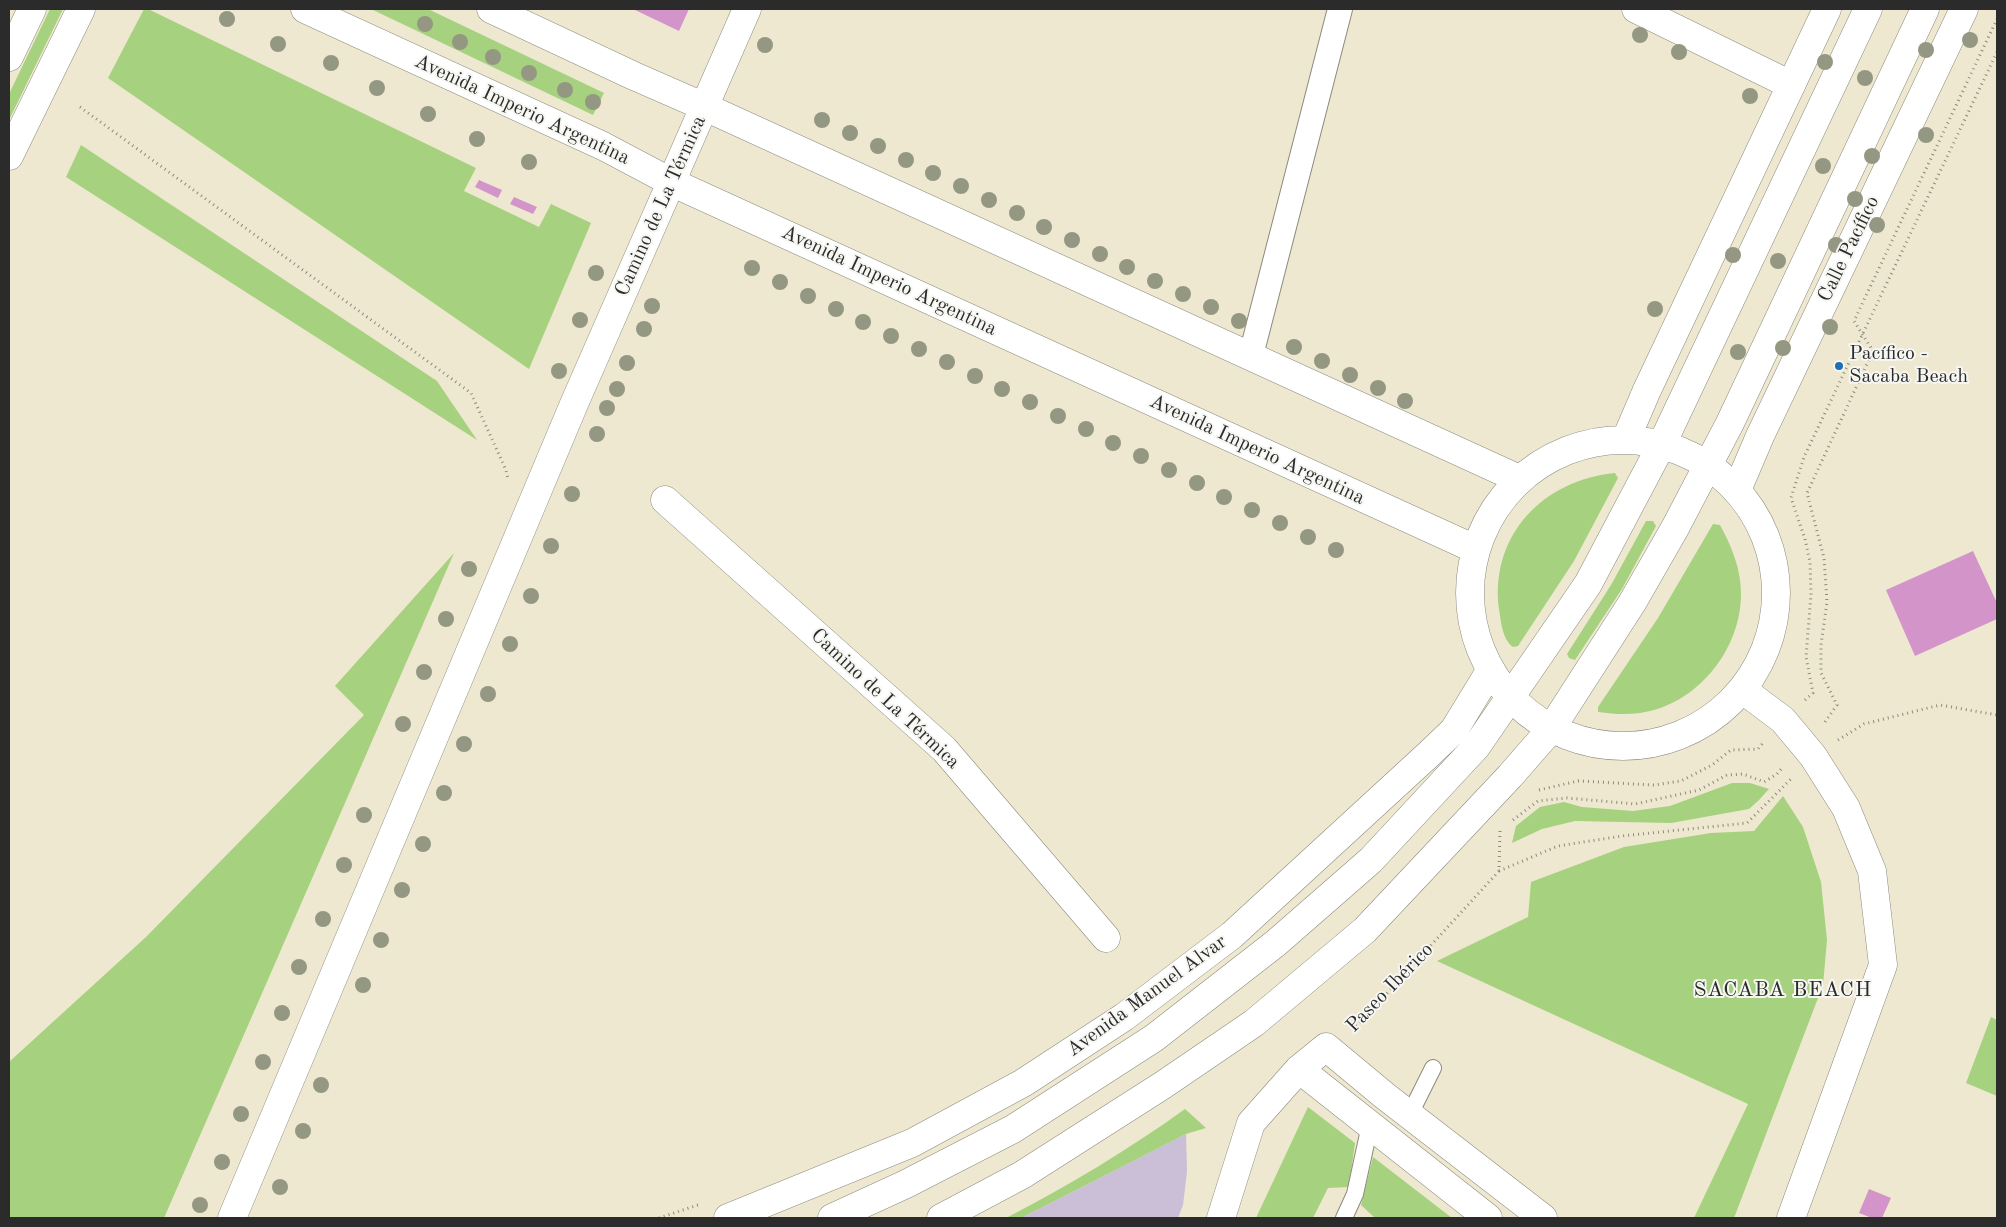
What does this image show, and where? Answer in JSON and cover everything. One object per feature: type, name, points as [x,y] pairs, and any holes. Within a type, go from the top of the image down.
[{"type":"main road","points":[[9,57],[32,9]]},
{"type":"main road","points":[[9,156],[81,9]]},
{"type":"main road","name":"Avenida Imperio Argentina","points":[[305,9],[603,146],[671,182],[1475,549]]},
{"type":"main road","points":[[491,9],[1519,479]]},
{"type":"main road","name":"Camino de La Térmica","points":[[232,1218],[574,404],[747,9]]},
{"type":"main road","points":[[1636,9],[1791,85]]},
{"type":"main road","points":[[1626,439],[1647,390],[1827,9]]},
{"type":"main road","points":[[1662,444],[1868,9]]},
{"type":"main road","name":"Calle Pacífico","points":[[1551,729],[1632,603],[1730,423],[1924,9]]},
{"type":"main road","name":"Calle Pacífico","points":[[1737,490],[1760,436],[1964,9]]},
{"type":"main road","points":[[1626,439],[1662,444],[1708,464],[1737,490],[1761,524],[1775,567],[1776,612],[1765,652],[1742,690],[1710,719],[1671,739],[1627,746],[1586,742],[1551,729],[1511,699],[1490,671],[1476,638],[1469,596],[1475,549],[1493,510],[1519,479],[1556,454],[1599,441],[1626,439]]},
{"type":"main road","name":"Avenida Manuel Alvar","points":[[832,1218],[906,1184],[1013,1129],[1154,1038],[1276,943],[1378,853],[1476,747],[1511,699],[1588,584],[1662,444]]},
{"type":"main road","name":"Camino de La Térmica","points":[[665,500],[944,749],[1106,938]]},
{"type":"main road","name":"Avenida Manuel Alvar","points":[[728,1218],[912,1143],[1023,1083],[1124,1017],[1232,935],[1454,730],[1490,671]]},
{"type":"main road","points":[[1742,690],[1783,720],[1808,752],[1846,808],[1872,871],[1883,965],[1791,1218]]},
{"type":"main road","points":[[942,1218],[1022,1175],[1163,1085],[1254,1023],[1365,930],[1510,776],[1551,729]]},
{"type":"main road","points":[[1221,1218],[1251,1123],[1299,1069],[1326,1047]]},
{"type":"main road","name":"Paseo Ibérico","points":[[1326,1047],[1385,1096],[1543,1218]]},
{"type":"main road","points":[[1299,1069],[1488,1218]]},
{"type":"main road","points":[[867,1162],[1013,1129]]},
{"type":"street","points":[[1251,355],[1340,9]]},
{"type":"lane","points":[[1410,1114],[1433,1068]]},
{"type":"lane","points":[[1344,1218],[1355,1194],[1370,1126]]},
{"type":"path","points":[[1500,827],[1499,871],[1558,846],[1622,836],[1747,823],[1808,752],[1832,714],[1837,705],[1821,673],[1821,645],[1827,602],[1824,567],[1807,493],[1873,351],[1854,321],[1997,19]]},
{"type":"path","points":[[1534,793],[1548,787],[1578,780],[1654,785],[1681,781],[1712,765],[1731,750],[1758,749],[1783,720],[1813,693],[1806,657],[1812,594],[1810,562],[1805,539],[1791,498],[1804,457],[1997,52]]},
{"type":"path","points":[[80,107],[472,393],[506,470],[510,488]]},
{"type":"path","points":[[1510,823],[1538,801],[1567,798],[1635,804],[1699,790],[1727,775],[1742,774],[1764,782],[1808,752],[1864,724],[1940,705],[1997,715]]},
{"type":"path","name":"Paseo Ibérico","points":[[1326,1047],[1358,1026],[1499,871]]},
{"type":"shaded area","points":[[1186,1134],[1187,1172],[1183,1205],[1178,1218],[1021,1218]]},
{"type":"green space","points":[[50,9],[63,9],[9,120],[9,94]]},
{"type":"green space","points":[[144,9],[148,9],[476,168],[464,191],[539,227],[551,204],[591,223],[529,369],[108,78]]},
{"type":"green space","points":[[371,9],[428,9],[604,93],[593,115]]},
{"type":"green space","points":[[81,145],[437,381],[477,440],[66,177]]},
{"type":"green space","points":[[1615,473],[1618,478],[1574,561],[1518,646],[1513,647],[1506,639],[1501,624],[1498,582],[1503,557],[1513,535],[1527,516],[1545,499],[1566,487],[1589,478]]},
{"type":"green space","points":[[1646,521],[1653,521],[1656,526],[1622,589],[1575,660],[1569,658],[1567,654],[1611,585]]},
{"type":"green space","points":[[1713,524],[1720,525],[1728,542],[1738,567],[1741,585],[1739,615],[1733,635],[1724,654],[1697,687],[1680,699],[1661,708],[1630,714],[1598,712],[1598,707],[1658,618]]},
{"type":"green space","points":[[454,553],[164,1218],[9,1218],[9,1062],[146,937],[364,715],[335,686]]},
{"type":"green space","points":[[1732,783],[1750,783],[1769,789],[1749,809],[1671,823],[1575,821],[1542,829],[1512,843],[1516,826],[1540,807],[1564,802],[1582,807],[1633,811],[1670,806]]},
{"type":"green space","points":[[1783,796],[1803,827],[1821,882],[1827,940],[1823,985],[1734,1218],[1694,1218],[1748,1104],[1437,961],[1528,917],[1531,882],[1624,847],[1711,833],[1754,831]]},
{"type":"green space","points":[[1991,1017],[1997,1020],[1997,1096],[1966,1083]]},
{"type":"green space","points":[[1308,1107],[1355,1143],[1349,1187],[1328,1188],[1313,1218],[1256,1218]]},
{"type":"green space","points":[[1185,1109],[1206,1128],[1186,1134],[1021,1218],[1006,1218],[1097,1167]]},
{"type":"green space","points":[[1373,1157],[1452,1218],[1375,1218],[1361,1205]]},
{"type":"building","points":[[633,9],[689,9],[679,31]]},
{"type":"building","points":[[479,180],[502,190],[498,198],[475,187]]},
{"type":"building","points":[[514,197],[537,207],[533,214],[510,204]]},
{"type":"building","points":[[1973,551],[1997,603],[1997,619],[1915,656],[1886,590]]},
{"type":"building","points":[[1869,1189],[1891,1198],[1882,1218],[1872,1218],[1859,1213]]},
{"type":"place","name":"Pacífico - Sacaba Beach","points":[[1839,366]]},
{"type":"district","name":"SACABA BEACH","points":[[1783,990]]}]
